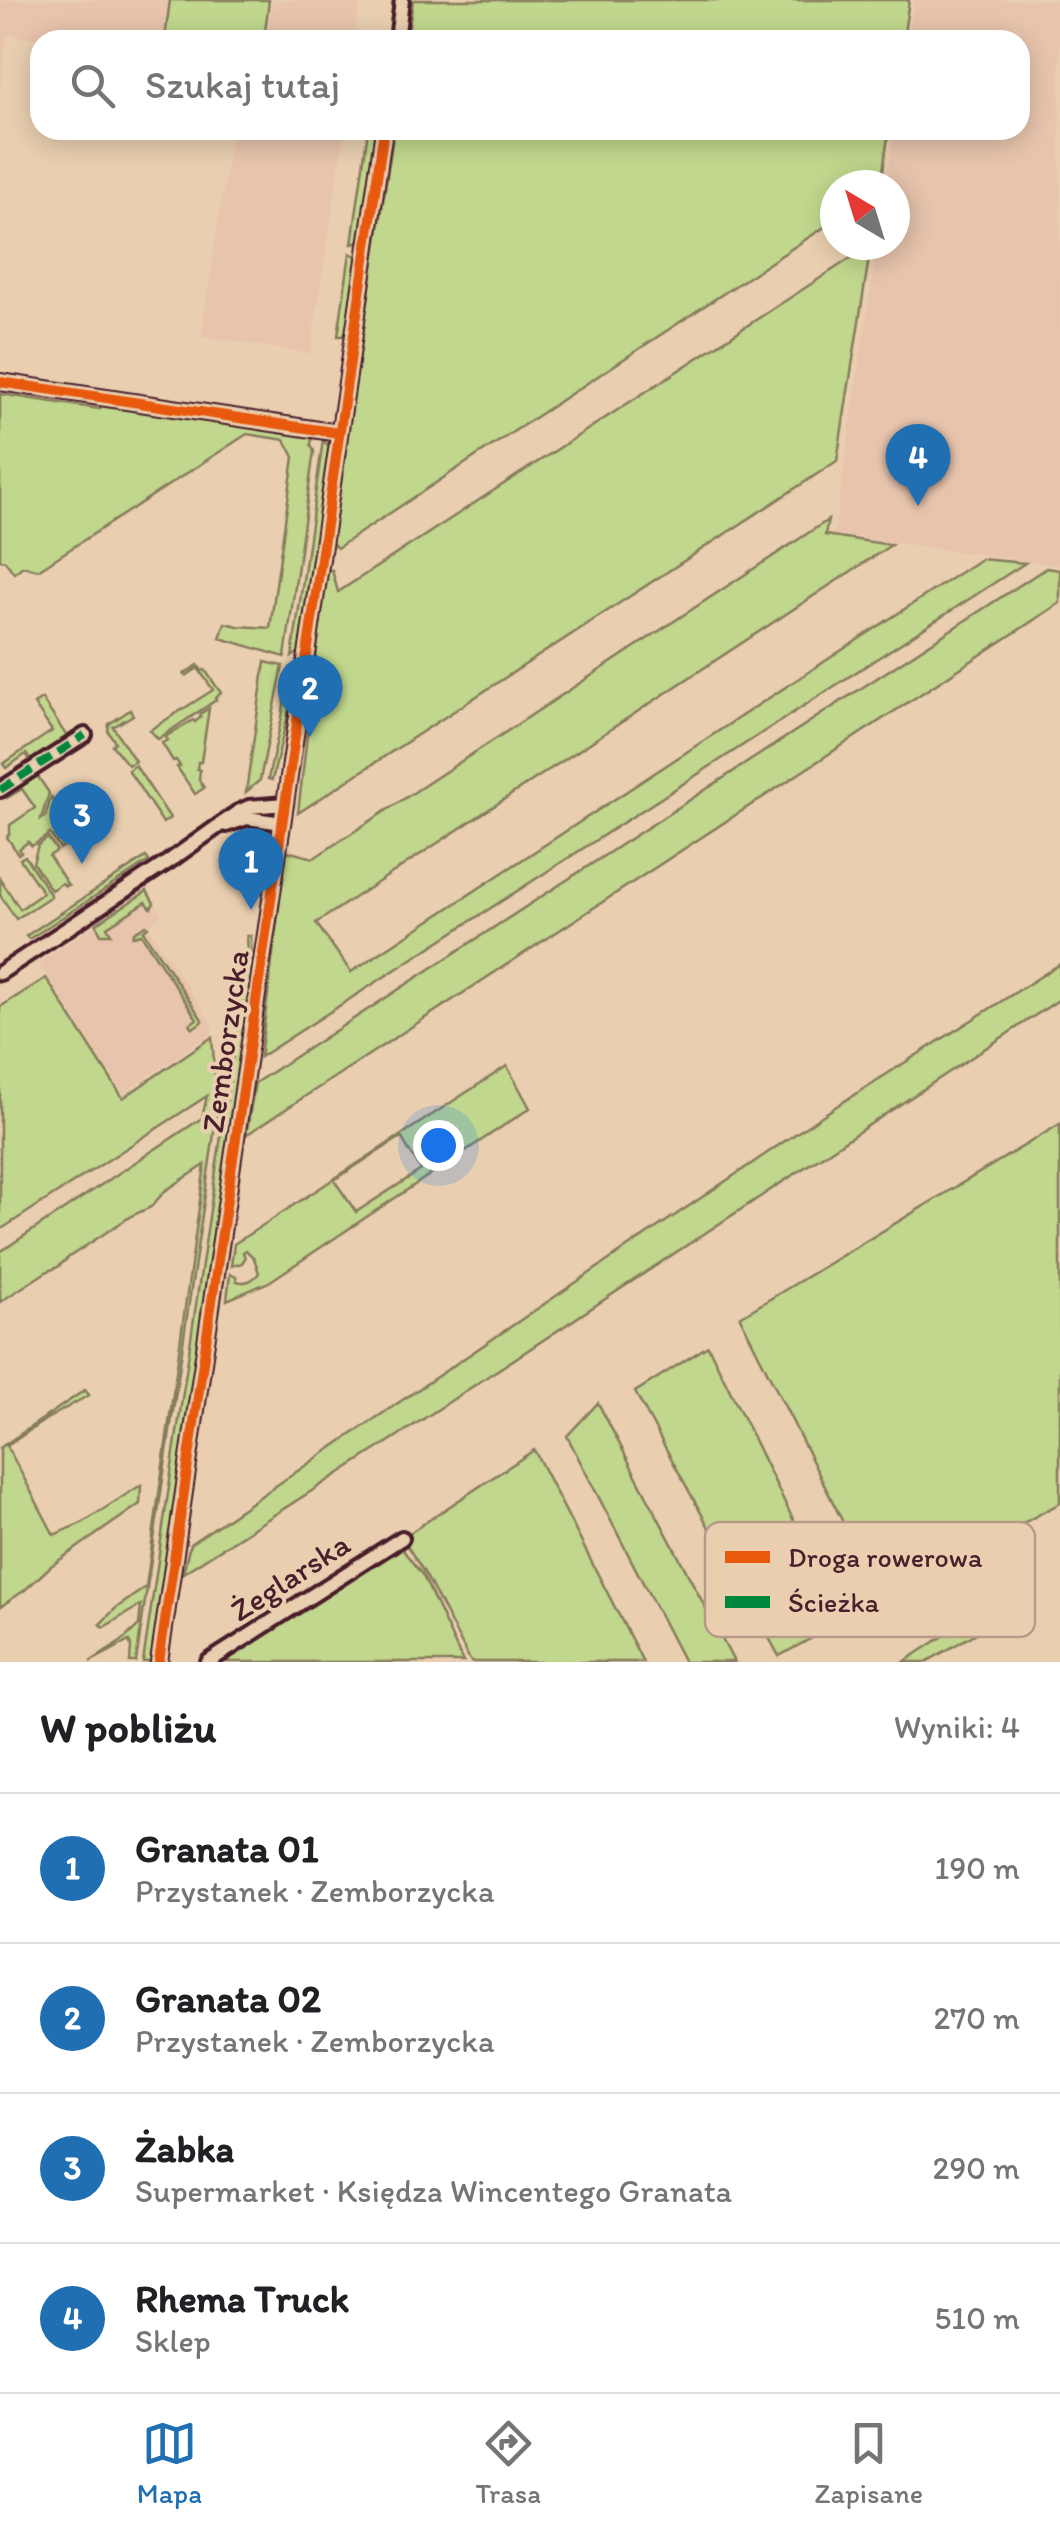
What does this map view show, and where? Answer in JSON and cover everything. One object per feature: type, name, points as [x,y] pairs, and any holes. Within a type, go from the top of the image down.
[{"type":"street","points":[[398,30],[402,0]]},
{"type":"street","name":"Zemborzycka","points":[[160,1662],[383,140]]},
{"type":"street","points":[[0,382],[339,433]]},
{"type":"street","points":[[0,790],[85,735]]},
{"type":"street","points":[[0,973],[244,808],[285,804]]},
{"type":"street","points":[[216,829],[247,818],[282,823]]},
{"type":"street","name":"Żeglarska","points":[[208,1662],[402,1538]]},
{"type":"shaded area","points":[[0,0],[259,0],[254,30],[30,30],[30,38],[7,35],[0,93]]},
{"type":"shaded area","points":[[272,0],[360,0],[356,30],[268,30]]},
{"type":"shaded area","points":[[914,0],[1060,0],[1060,566],[834,534],[875,260],[910,260],[910,170],[888,170],[893,140],[1030,140],[1030,30],[910,30]]},
{"type":"shaded area","points":[[230,140],[343,140],[310,354],[201,336]]},
{"type":"shaded area","points":[[147,891],[162,915],[147,926],[213,1026],[211,1034],[123,1093],[38,963]]},
{"type":"green space","points":[[170,0],[269,0],[265,30],[166,30]]},
{"type":"green space","points":[[413,0],[909,0],[904,30],[408,30]]},
{"type":"green space","points":[[367,140],[376,140],[362,236],[352,244]]},
{"type":"green space","points":[[392,140],[888,140],[883,170],[820,170],[820,230],[337,548],[331,542]]},
{"type":"green space","points":[[350,253],[358,263],[347,331],[338,336]]},
{"type":"green space","points":[[848,260],[869,260],[837,461],[298,813],[326,571],[332,570],[338,592]]},
{"type":"green space","points":[[0,394],[100,409],[102,402],[312,437],[314,451],[285,657],[220,638],[225,623],[270,628],[294,457],[285,440],[247,434],[38,570],[23,566],[14,573],[0,560]]},
{"type":"green space","points":[[323,440],[330,451],[302,645],[292,657]]},
{"type":"green space","points":[[828,520],[825,535],[891,545],[316,923],[351,972],[981,559],[1025,563],[260,1057],[286,851],[314,858]]},
{"type":"green space","points":[[1046,568],[1060,570],[1060,603],[246,1135],[255,1083]]},
{"type":"green space","points":[[265,662],[283,666],[260,780],[246,792]]},
{"type":"green space","points":[[198,665],[221,693],[158,739],[150,730],[213,690],[198,668],[184,674]]},
{"type":"green space","points":[[290,669],[296,681],[272,780],[268,779]]},
{"type":"green space","points":[[42,699],[70,741],[33,764],[26,754],[6,768],[3,764],[52,731],[34,704]]},
{"type":"green space","points":[[209,708],[197,769],[204,788],[195,794],[162,743],[168,740],[165,737],[195,722]]},
{"type":"green space","points":[[130,710],[133,715],[113,727],[135,761],[128,765],[112,745],[115,742],[108,731],[109,724]]},
{"type":"green space","points":[[135,765],[170,818],[163,823],[128,770]]},
{"type":"green space","points":[[35,772],[49,793],[41,819],[51,797],[58,809],[55,812],[60,811],[75,834],[60,849],[50,834],[32,846],[28,842],[18,854],[7,837],[10,825],[35,808],[22,789],[7,798],[6,795],[10,793],[8,789]]},
{"type":"green space","points":[[48,838],[57,851],[49,856],[68,885],[62,883],[51,890],[33,863],[38,845]]},
{"type":"green space","points":[[25,856],[51,896],[16,919],[0,895],[0,879],[20,909],[43,893],[20,859]]},
{"type":"green space","points":[[146,857],[149,861],[29,939],[26,936]]},
{"type":"green space","points":[[147,891],[154,903],[151,908],[146,902],[107,927],[111,934],[101,934],[96,924]]},
{"type":"green space","points":[[146,925],[143,931],[203,1021],[193,1028],[190,1024],[197,1019],[141,934],[133,936]]},
{"type":"green space","points":[[247,936],[251,936],[252,981],[248,1016],[152,1662],[143,1662],[248,954]]},
{"type":"green space","points":[[1060,964],[1060,999],[183,1573],[190,1544],[835,1107]]},
{"type":"green space","points":[[46,978],[123,1098],[212,1037],[216,1088],[221,1086],[136,1662],[130,1662],[129,1641],[90,1662],[139,1625],[141,1605],[104,1627],[100,1624],[146,1587],[205,1165],[165,1191],[151,1207],[131,1216],[0,1302],[0,1252],[202,1118],[207,1096],[0,1230],[0,1007]]},
{"type":"green space","points":[[507,1066],[530,1108],[269,1282],[227,1300],[230,1274],[244,1282],[259,1273],[254,1258],[246,1250],[242,1263],[231,1266],[234,1244]],"holes":[[[401,1137],[421,1170],[356,1212],[334,1180]]]},
{"type":"green space","points":[[1060,1124],[1060,1503],[1025,1522],[843,1522],[740,1317]]},
{"type":"green space","points":[[708,1346],[794,1522],[706,1522],[635,1392]]},
{"type":"green space","points":[[85,1390],[89,1395],[7,1446],[54,1535],[82,1523],[141,1485],[140,1504],[0,1607],[0,1448]]},
{"type":"green space","points":[[598,1403],[705,1607],[705,1637],[721,1637],[734,1662],[684,1662],[567,1436]]},
{"type":"green space","points":[[534,1450],[643,1662],[471,1662],[402,1538]]},
{"type":"green space","points":[[396,1541],[423,1576],[463,1662],[220,1662]]},
{"type":"green space","points":[[769,1637],[814,1637],[779,1656]]},
{"type":"green space","points":[[942,1637],[970,1637],[926,1662],[904,1662]]},
{"type":"marked path","points":[[0,790],[85,735]]},
{"type":"cycle path","points":[[159,1662],[383,140]]},
{"type":"cycle path","points":[[0,382],[339,433]]},
{"type":"place","name":"Rhema Truck","points":[[918,506]]},
{"type":"place","name":"Granata 02","points":[[310,737]]},
{"type":"place","name":"Żabka","points":[[82,864]]},
{"type":"place","name":"Granata 01","points":[[251,910]]}]
